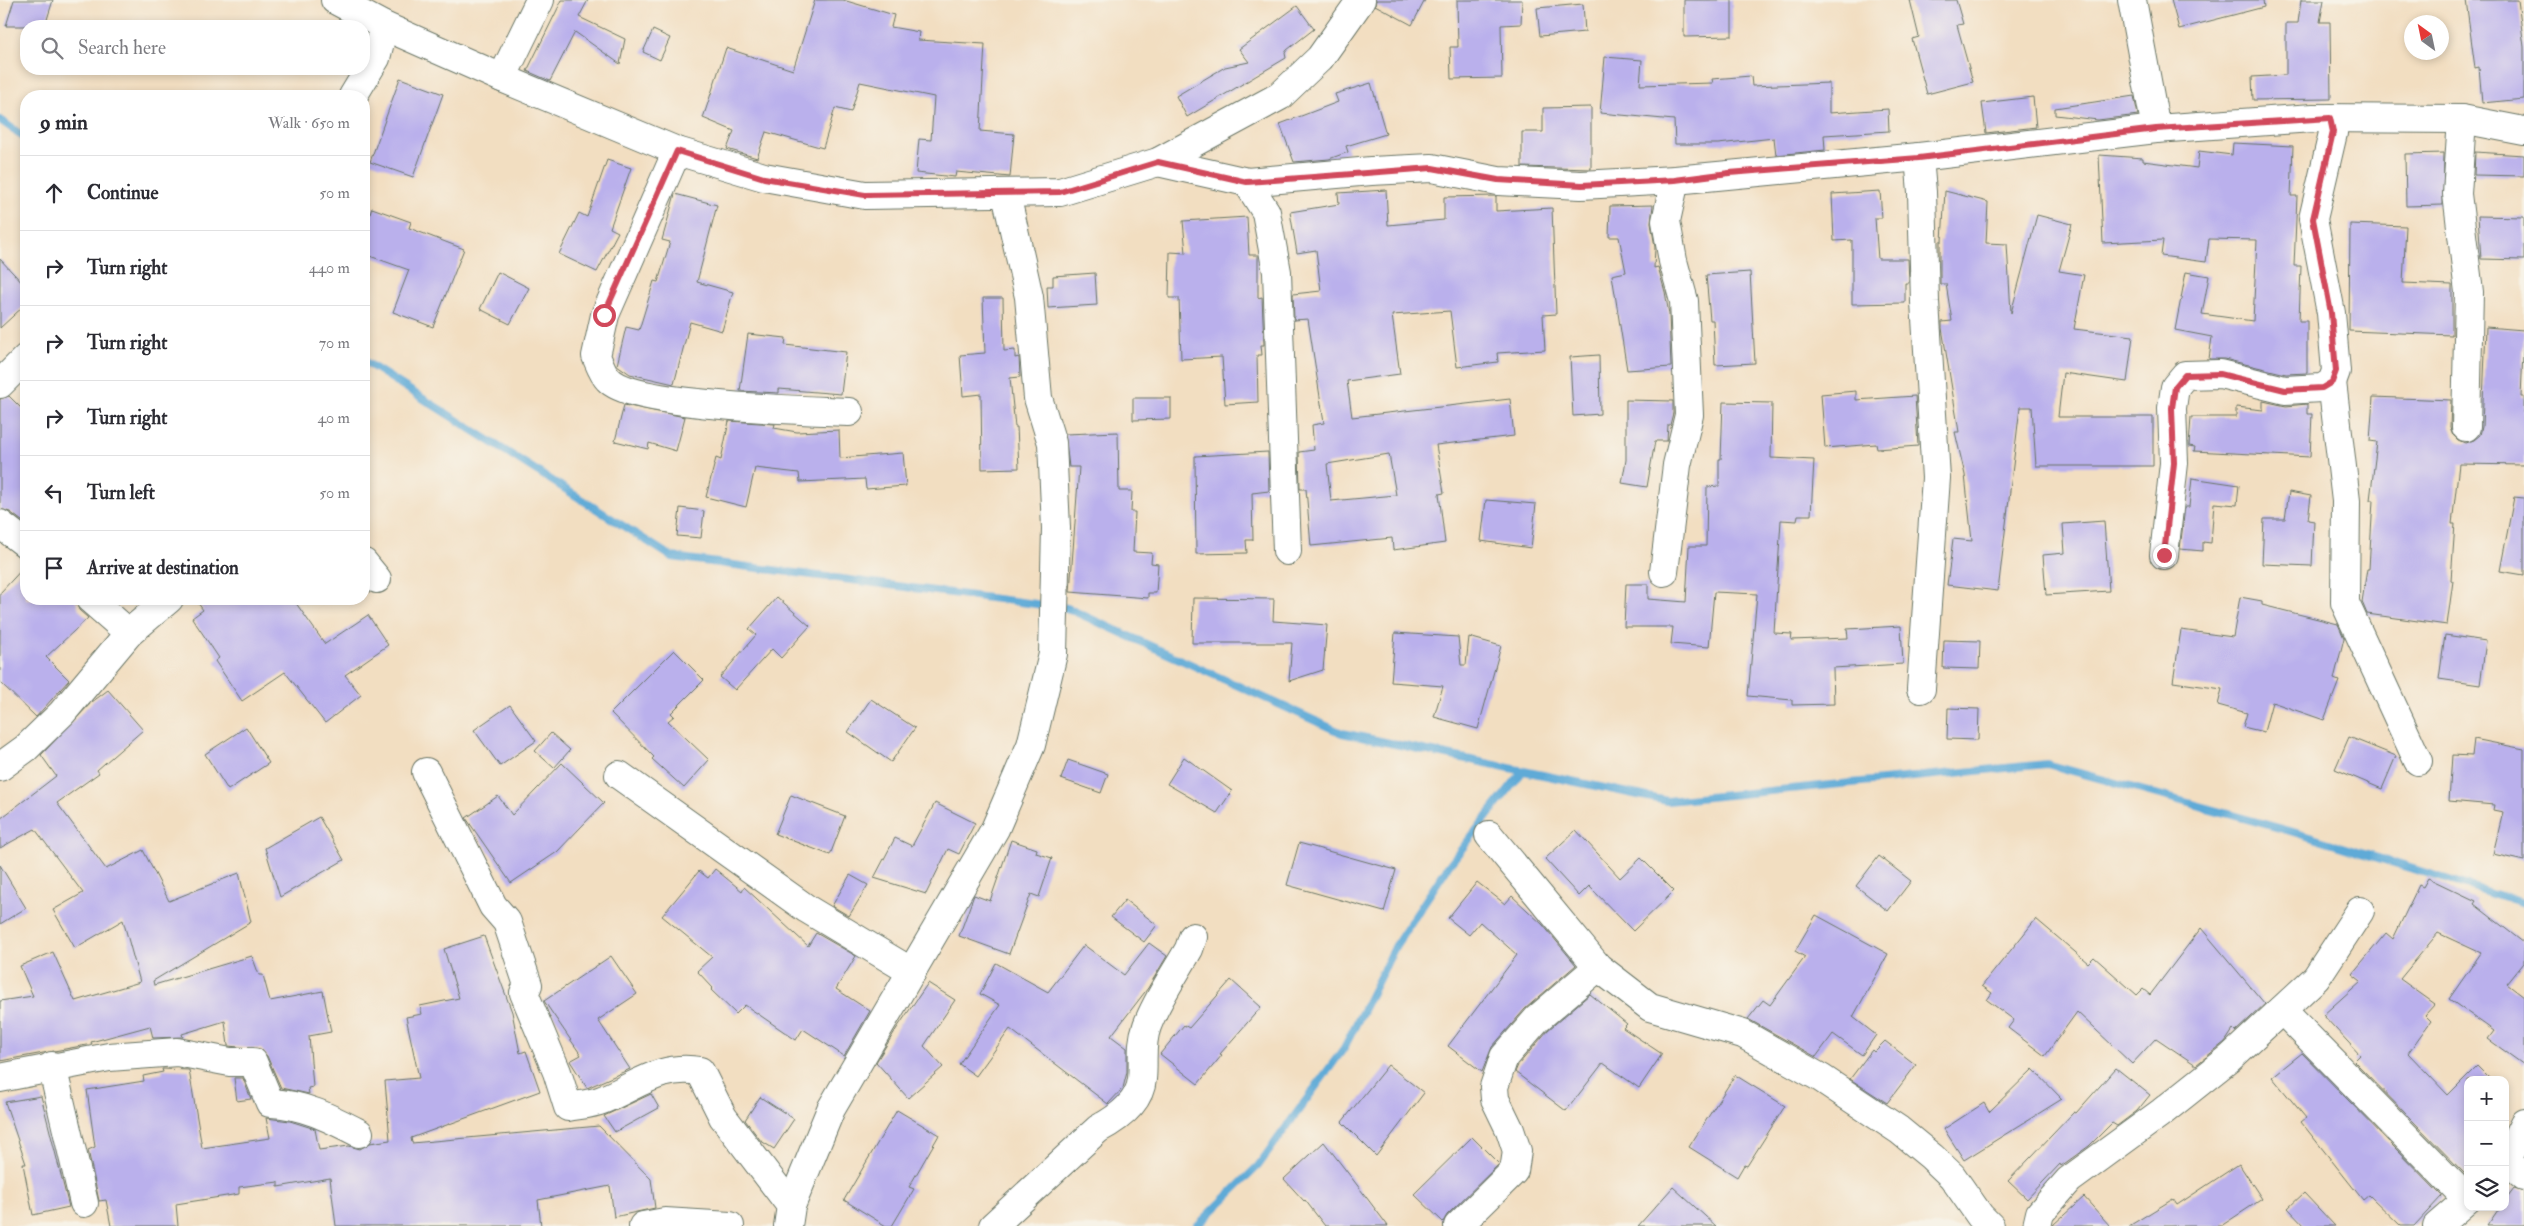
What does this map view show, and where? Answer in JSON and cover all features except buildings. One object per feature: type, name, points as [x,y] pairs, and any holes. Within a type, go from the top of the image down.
[{"type":"street","points":[[335,0],[384,26],[502,78],[677,151],[764,178],[865,195],[1060,192],[1158,162],[1280,96],[1320,58],[1361,0]]},
{"type":"street","points":[[502,78],[540,0]]},
{"type":"street","points":[[2132,0],[2156,129]]},
{"type":"street","points":[[370,68],[376,58],[384,26]]},
{"type":"street","points":[[357,90],[366,75]]},
{"type":"street","points":[[1158,162],[1247,182],[1432,168],[1498,180],[1582,185],[1675,180],[1738,172],[1919,158],[2156,129],[2330,118],[2462,119],[2524,131]]},
{"type":"street","points":[[2330,118],[2333,132],[2313,219],[2331,313],[2336,371],[2332,382],[2346,502],[2345,604],[2418,761]]},
{"type":"street","points":[[2462,119],[2457,194],[2469,292],[2466,427]]},
{"type":"street","points":[[677,151],[604,315],[596,356],[608,380],[627,390],[666,399],[763,408],[849,412]]},
{"type":"street","points":[[1919,158],[1922,192],[1925,302],[1936,478],[1921,689]]},
{"type":"street","points":[[1664,572],[1677,466],[1689,415],[1684,301],[1673,261],[1666,221],[1675,180]]},
{"type":"street","points":[[1247,182],[1266,212],[1277,272],[1287,551]]},
{"type":"street","points":[[789,1216],[831,1109],[995,829],[1031,745],[1053,654],[1056,528],[1052,443],[1038,398],[1028,297],[1006,194]]},
{"type":"street","points":[[0,384],[20,364]]},
{"type":"street","points":[[2164,555],[2174,463],[2172,408],[2175,387],[2185,375],[2220,374],[2285,390],[2322,388],[2332,382]]},
{"type":"street","points":[[0,524],[20,539]]},
{"type":"street","points":[[97,605],[129,633]]},
{"type":"street","points":[[0,767],[26,748],[62,712],[129,633],[162,605]]},
{"type":"street","points":[[426,772],[493,906],[507,922],[528,985],[524,993],[557,1072],[568,1107],[601,1101],[653,1074],[687,1069],[700,1071],[723,1117],[789,1216]]},
{"type":"street","points":[[619,775],[807,909],[912,972]]},
{"type":"street","points":[[1489,835],[1598,967],[1650,1007],[1743,1034],[1821,1078],[1899,1130],[1932,1157],[1952,1176],[1980,1216],[1990,1226]]},
{"type":"street","points":[[2036,1226],[2040,1213],[2069,1180],[2162,1112],[2230,1058],[2316,978],[2360,911]]},
{"type":"street","points":[[992,1226],[1098,1129],[1118,1118],[1135,1099],[1142,1081],[1141,1046],[1147,1026],[1189,949],[1193,937]]},
{"type":"street","points":[[1458,1226],[1514,1171],[1517,1152],[1510,1130],[1495,1099],[1494,1087],[1504,1057],[1537,1019],[1598,967]]},
{"type":"street","points":[[2282,1010],[2464,1195]]},
{"type":"street","points":[[0,1078],[52,1066],[109,1057],[177,1052],[230,1062],[253,1062],[270,1103],[292,1103],[321,1113],[359,1133]]},
{"type":"street","points":[[52,1066],[84,1203]]},
{"type":"street","points":[[2512,1166],[2524,1123]]},
{"type":"street","points":[[2437,1226],[2464,1202]]},
{"type":"street","points":[[643,1226],[665,1222],[730,1226]]},
{"type":"waterway","points":[[0,120],[20,134]]},
{"type":"waterway","points":[[370,365],[672,557],[1067,608],[1342,733],[1667,801],[2047,764],[2290,831],[2524,903]]},
{"type":"waterway","points":[[1197,1226],[1258,1166],[1344,1048],[1396,945],[1449,865],[1523,771]]},
{"type":"route","points":[[604,315],[659,196],[677,151],[764,178],[865,195],[1060,192],[1158,162],[1247,182],[1370,171],[1432,168],[1498,180],[1582,185],[1675,180],[1729,173],[1894,158],[1919,158],[2156,129],[2330,118],[2333,132],[2313,219],[2331,313],[2336,371],[2332,382],[2322,388],[2285,390],[2220,374],[2185,375],[2175,387],[2172,408],[2174,463],[2164,555]]}]
